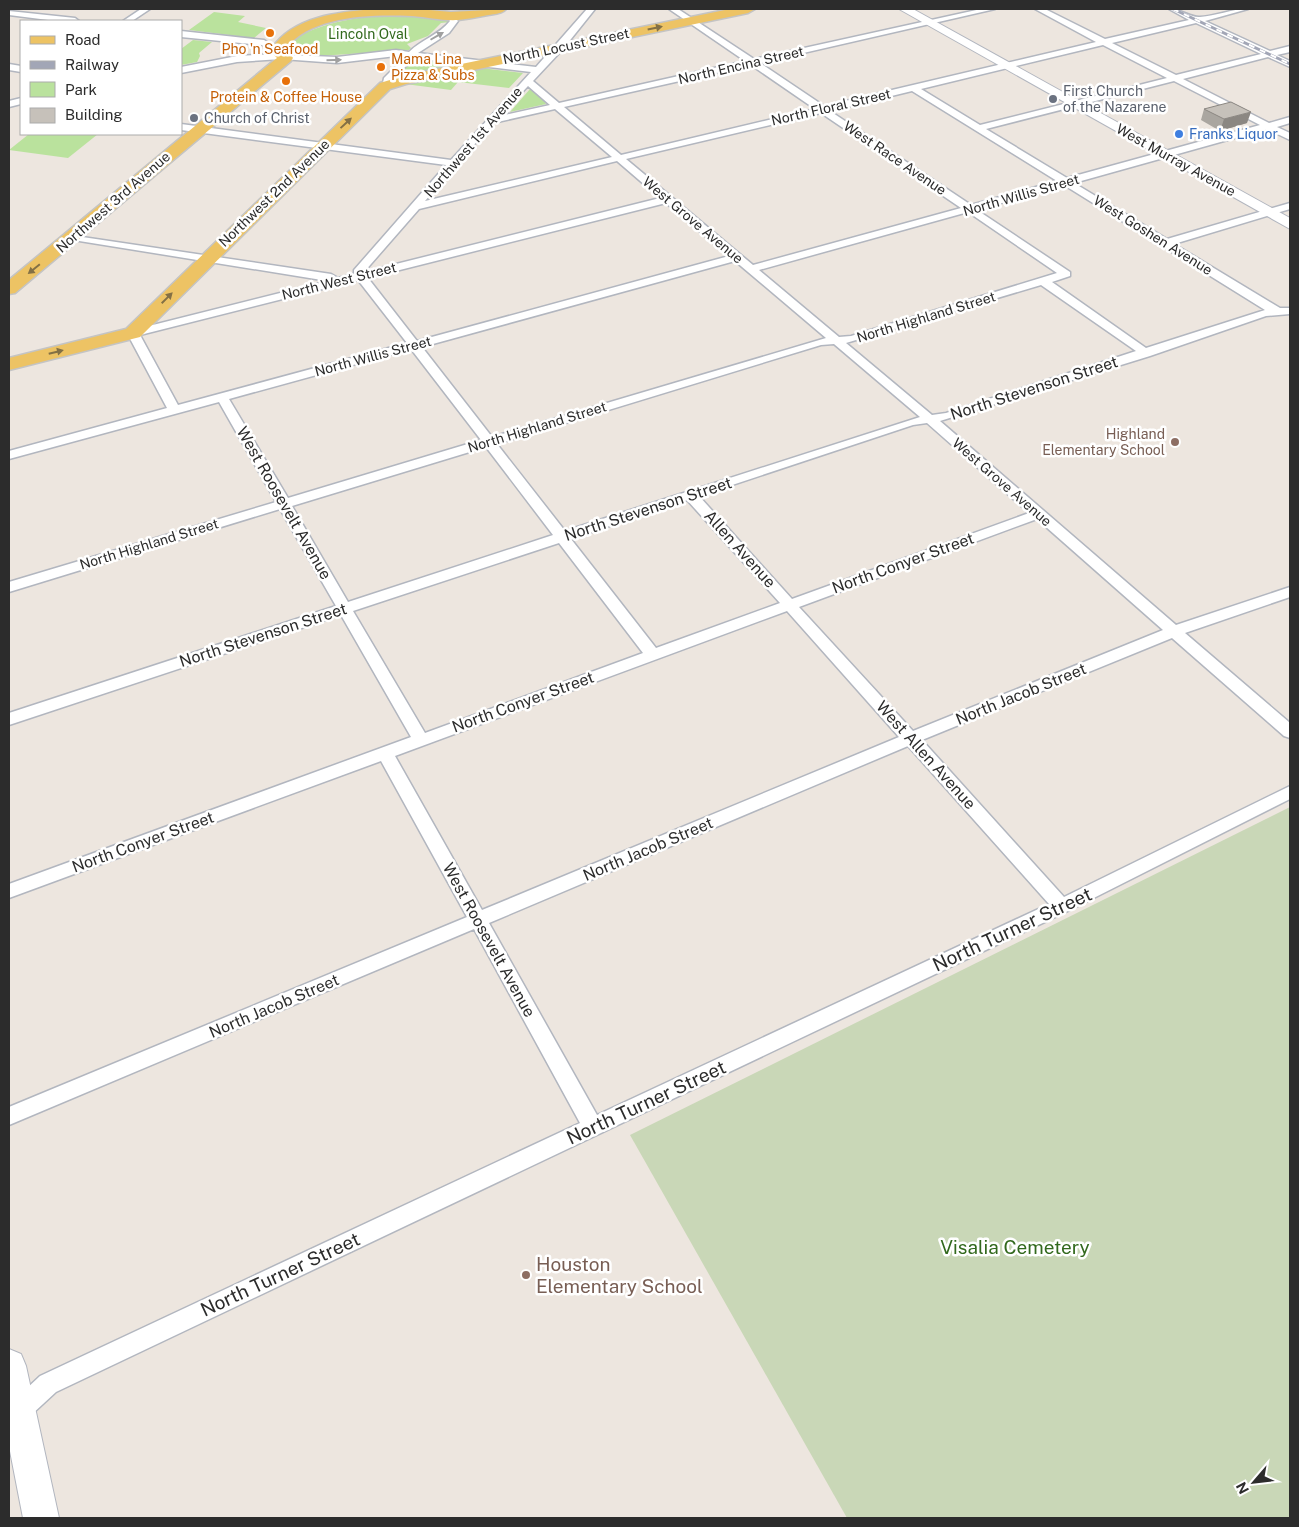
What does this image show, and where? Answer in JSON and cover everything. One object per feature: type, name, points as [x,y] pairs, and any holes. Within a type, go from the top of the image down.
[{"type":"main road","points":[[275,50],[296,32],[355,12],[419,12],[452,16],[499,9]]},
{"type":"main road","name":"North Locust Street","points":[[385,86],[403,80],[748,9]]},
{"type":"main road","name":"West Murray Avenue","points":[[905,9],[1290,224]]},
{"type":"main road","name":"Northwest 3rd Avenue","points":[[9,289],[73,237],[198,129],[275,50]]},
{"type":"main road","name":"Northwest 2nd Avenue","points":[[133,333],[322,145],[385,86]]},
{"type":"main road","name":"North West Street","points":[[9,364],[133,333]]},
{"type":"main road","points":[[9,1366],[13,1416],[41,1518]]},
{"type":"street","points":[[129,20],[146,9]]},
{"type":"street","points":[[404,9],[419,12]]},
{"type":"street","name":"Northwest 1st Avenue","points":[[361,276],[358,272],[418,206],[490,121],[560,47],[591,9]]},
{"type":"street","name":"West Race Avenue","points":[[673,9],[1066,274]]},
{"type":"street","name":"North Encina Street","points":[[490,121],[991,9]]},
{"type":"street","points":[[1040,9],[1290,137]]},
{"type":"street","points":[[1173,9],[1290,64]]},
{"type":"street","name":"North Floral Street","points":[[418,206],[1244,9]]},
{"type":"street","points":[[9,13],[67,20]]},
{"type":"street","points":[[414,54],[420,46],[451,28],[454,20],[452,16]]},
{"type":"street","points":[[182,34],[338,60],[389,53],[414,54],[537,70]]},
{"type":"street","points":[[979,128],[1290,49]]},
{"type":"street","points":[[182,70],[275,50]]},
{"type":"street","points":[[237,59],[275,50]]},
{"type":"street","name":"Northwest 2nd Avenue","points":[[385,86],[387,80],[414,54]]},
{"type":"street","name":"West Grove Avenue","points":[[528,81],[931,420],[1290,732]]},
{"type":"street","name":"West Goshen Avenue","points":[[913,88],[1166,243],[1284,311],[1290,320]]},
{"type":"street","name":"North Willis Street","points":[[751,269],[1290,120]]},
{"type":"street","points":[[182,127],[454,163]]},
{"type":"street","name":"North West Street","points":[[133,333],[669,199]]},
{"type":"street","points":[[1166,243],[1290,206]]},
{"type":"street","points":[[73,237],[331,277],[335,282]]},
{"type":"street","name":"North Willis Street","points":[[9,455],[738,258]]},
{"type":"street","name":"North Highland Street","points":[[9,587],[820,342],[852,339],[1066,274]]},
{"type":"street","points":[[361,276],[416,345],[652,655]]},
{"type":"street","points":[[1043,282],[1146,353]]},
{"type":"street","name":"North Stevenson Street","points":[[9,719],[911,422],[931,420],[1146,353],[1265,313],[1284,311]]},
{"type":"street","points":[[133,333],[174,410]]},
{"type":"street","name":"West Roosevelt Avenue","points":[[222,397],[421,740]]},
{"type":"street","name":"Allen Avenue","points":[[690,495],[790,604]]},
{"type":"street","name":"North Conyer Street","points":[[9,891],[1038,514]]},
{"type":"street","name":"North Jacob Street","points":[[9,1116],[912,738],[1174,631],[1290,592]]},
{"type":"street","name":"West Allen Avenue","points":[[790,604],[1062,906]]},
{"type":"street","name":"West Roosevelt Avenue","points":[[385,753],[593,1127]]},
{"type":"street","name":"North Turner Street","points":[[13,1416],[48,1384],[1062,906],[1290,792]]},
{"type":"green space","points":[[214,12],[245,16],[238,22],[266,28],[254,38],[189,30]]},
{"type":"green space","name":"Lincoln Oval","points":[[407,14],[450,19],[450,22],[441,23],[428,36],[407,44],[411,48],[409,50],[304,57],[286,54],[285,43],[329,24],[374,16]]},
{"type":"green space","points":[[193,40],[212,42],[199,53],[200,56],[197,62],[182,65],[182,48]]},
{"type":"green space","points":[[416,59],[457,64],[459,65],[394,77]]},
{"type":"green space","points":[[481,68],[523,73],[509,88],[458,82],[451,90],[405,84]]},
{"type":"green space","points":[[530,89],[538,92],[546,104],[510,112]]},
{"type":"green space","points":[[28,135],[97,135],[68,158],[9,150]]},
{"type":"green space","name":"Visalia Cemetery","points":[[1290,807],[1290,1518],[847,1518],[630,1135]]},
{"type":"building","points":[[1231,102],[1251,112],[1224,119],[1204,109]]},
{"type":"railway","points":[[1173,9],[1290,64]]},
{"type":"place","name":"Pho 'n Seafood","points":[[270,33]]},
{"type":"place","name":"Mama Lina Pizza & Subs","points":[[381,67]]},
{"type":"place","name":"Protein & Coffee House","points":[[286,81]]},
{"type":"place","name":"First Church of the Nazarene","points":[[1053,99]]},
{"type":"place","name":"Church of Christ","points":[[194,118]]},
{"type":"place","name":"Franks Liquor","points":[[1179,134]]},
{"type":"place","name":"Highland Elementary School","points":[[1175,442]]},
{"type":"place","name":"Houston Elementary School","points":[[526,1275]]}]
